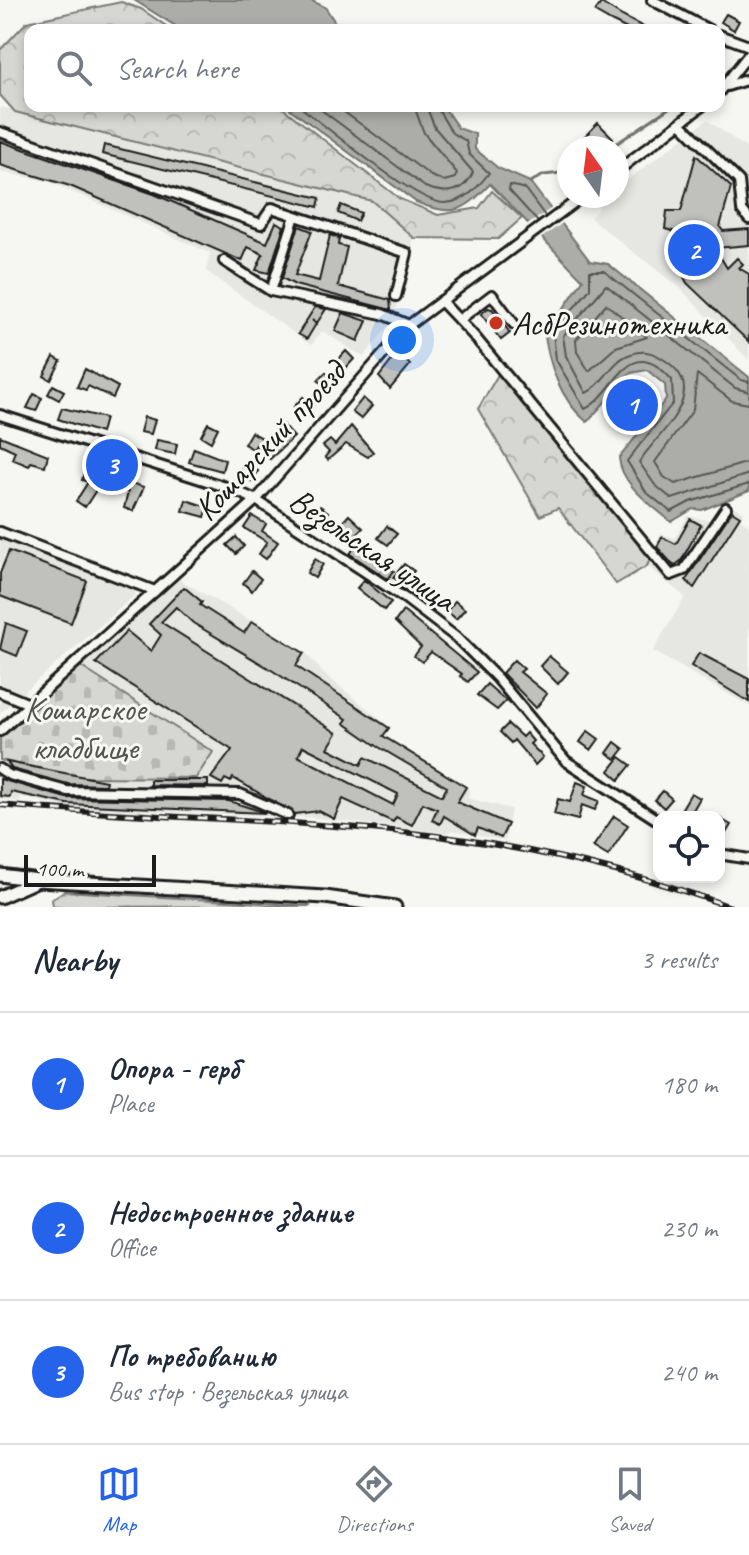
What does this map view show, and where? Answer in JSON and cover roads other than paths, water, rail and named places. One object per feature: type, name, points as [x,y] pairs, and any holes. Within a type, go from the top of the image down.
[{"type":"main road","points":[[0,875],[38,880],[325,897],[395,907]]},
{"type":"main road","points":[[0,897],[38,880]]},
{"type":"street","points":[[652,0],[698,24]]},
{"type":"street","points":[[684,24],[686,18]]},
{"type":"street","points":[[725,37],[749,46]]},
{"type":"street","points":[[725,86],[749,54]]},
{"type":"street","points":[[725,88],[749,79]]},
{"type":"street","points":[[629,162],[695,112]]},
{"type":"street","points":[[681,124],[739,181],[742,210],[749,219]]},
{"type":"street","points":[[0,132],[261,224],[272,208],[407,253],[396,296]]},
{"type":"street","name":"Кошарский проезд","points":[[0,731],[256,500],[409,325],[566,208]]},
{"type":"street","points":[[271,291],[295,216]]},
{"type":"street","points":[[224,261],[271,291],[382,314],[409,325]]},
{"type":"street","points":[[459,320],[492,295],[514,324]]},
{"type":"street","points":[[441,301],[671,575],[684,570],[726,508]]},
{"type":"street","name":"Везельская улица","points":[[0,415],[232,489],[256,500],[406,599],[457,638],[497,678],[566,761],[653,817]]},
{"type":"street","points":[[0,532],[155,591]]},
{"type":"street","points":[[0,692],[29,704]]},
{"type":"street","points":[[0,769],[9,775],[67,791],[240,794],[288,815]]},
{"type":"street","points":[[725,855],[749,859]]},
{"type":"water","points":[[134,0],[310,0],[325,7],[336,24],[172,24]]},
{"type":"water","points":[[294,112],[447,112],[458,128],[475,134],[475,149],[498,168],[530,182],[590,261],[608,264],[749,377],[749,491],[702,510],[693,509],[671,522],[631,486],[619,458],[666,399],[665,385],[647,370],[631,373],[587,422],[569,403],[552,368],[544,329],[561,312],[583,280],[490,184],[458,209],[440,210],[416,202]]},
{"type":"waterway","points":[[628,136],[663,112]]},
{"type":"waterway","points":[[530,182],[544,175],[557,173]]},
{"type":"railway","points":[[0,805],[309,824],[453,838],[614,870],[731,907]]},
{"type":"place","name":"Недостроенное здание","points":[[694,250]]},
{"type":"place","name":"АсбРезинотехника","points":[[496,323]]},
{"type":"place","name":"Опора - герб","points":[[632,405]]},
{"type":"place","name":"По требованию","points":[[112,465]]},
{"type":"park label","name":"Кошарское кладбище","points":[[85,728]]}]
